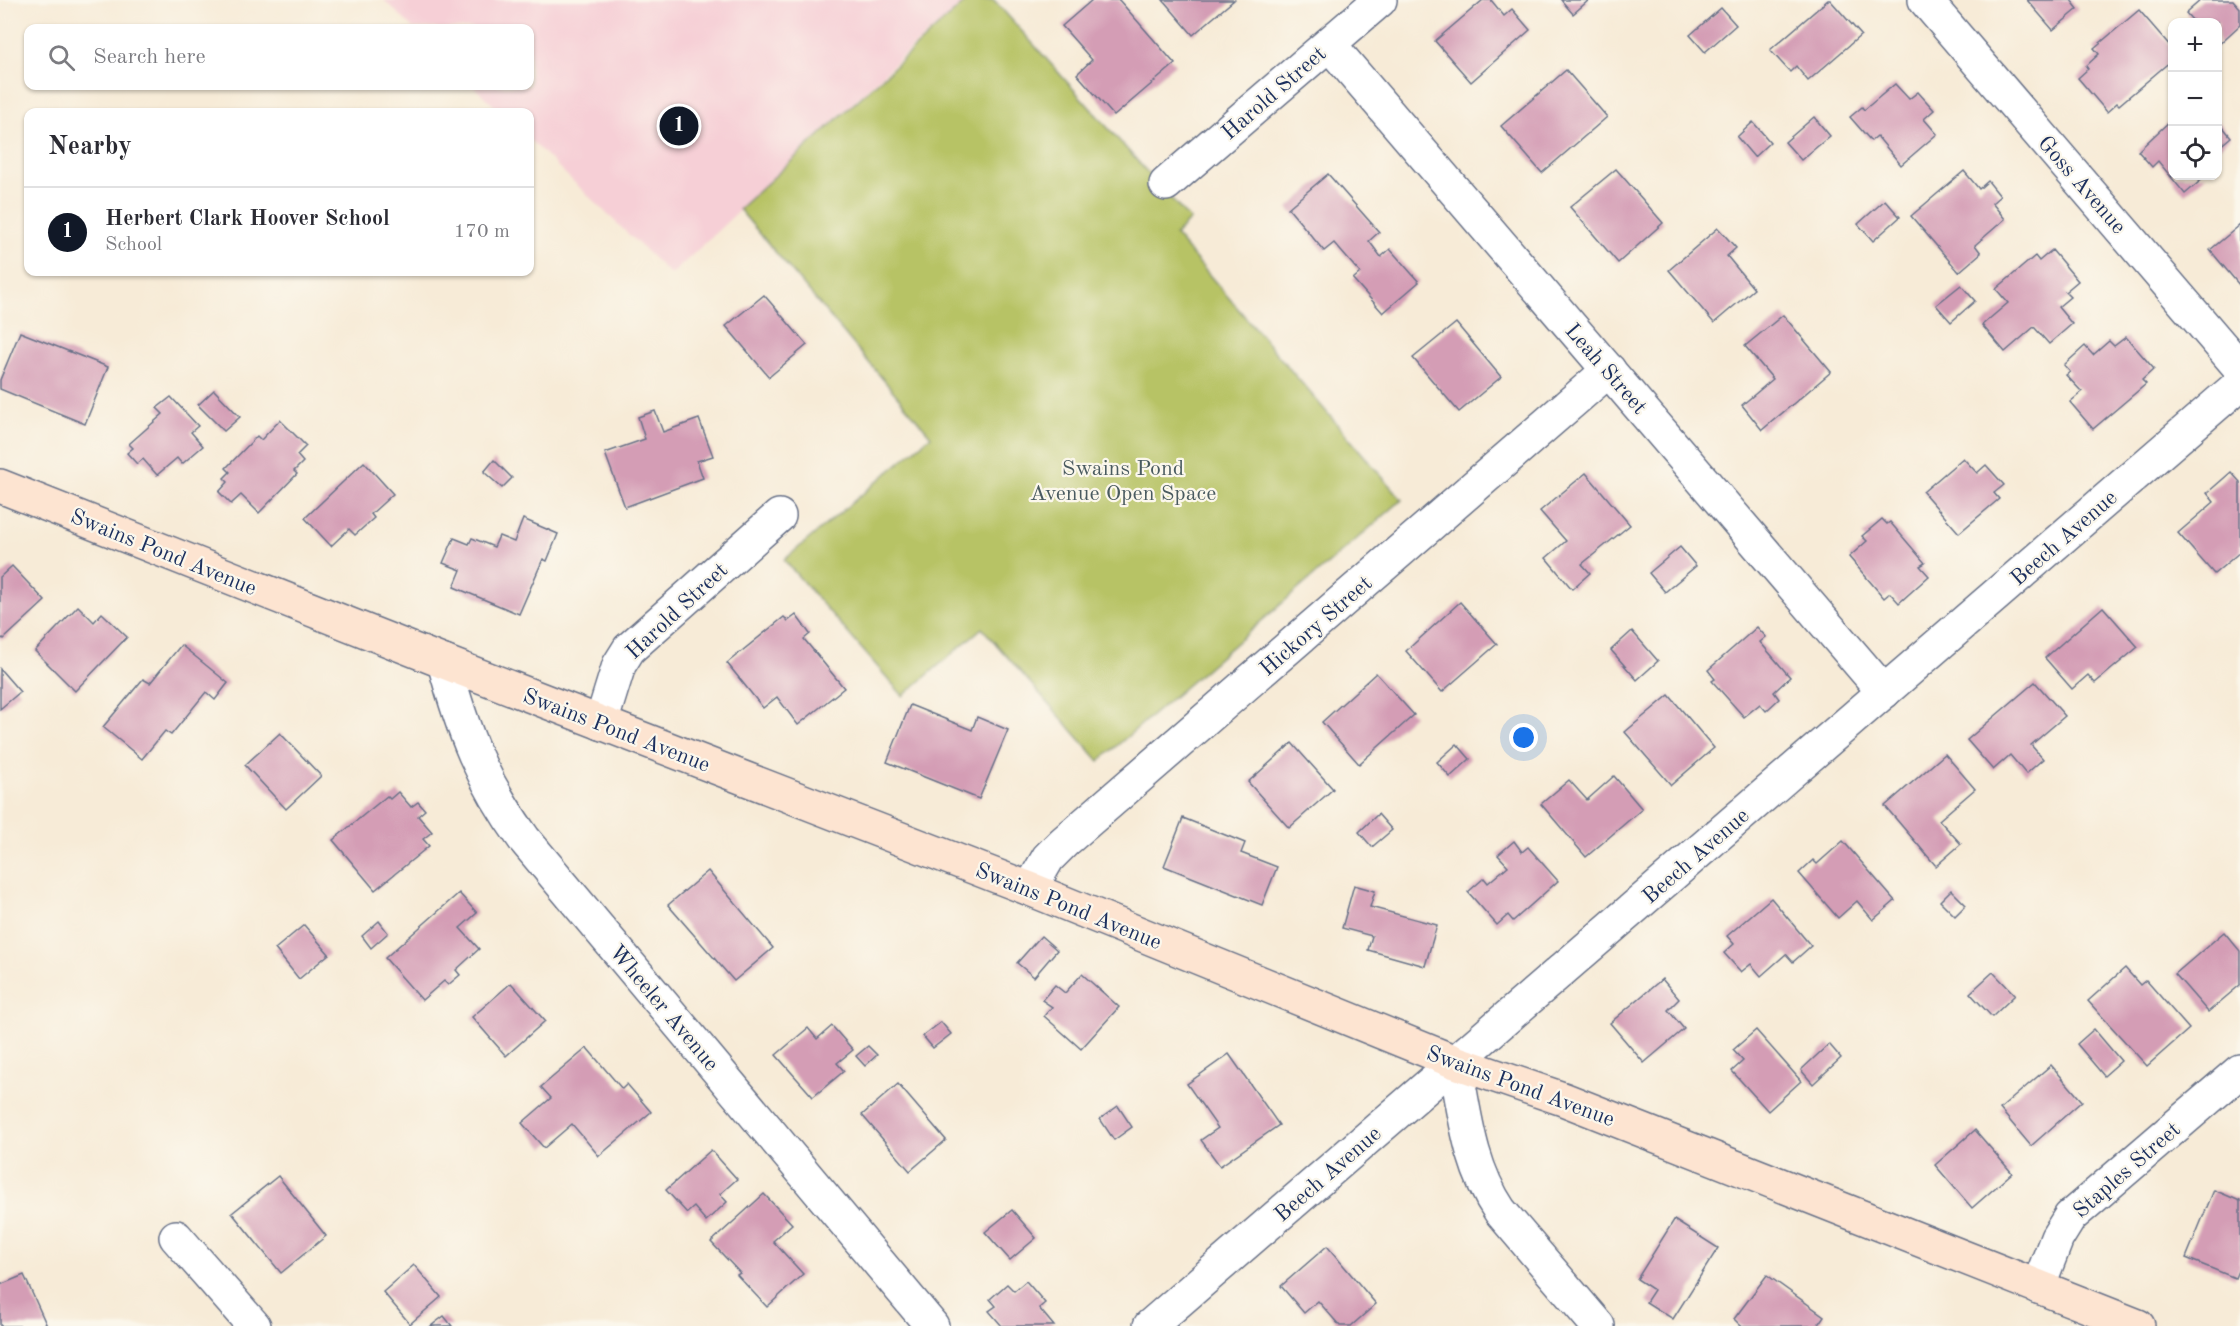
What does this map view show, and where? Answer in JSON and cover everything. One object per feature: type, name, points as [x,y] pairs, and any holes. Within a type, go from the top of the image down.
[{"type":"street","name":"Harold Street","points":[[1166,184],[1380,0]]},
{"type":"street","name":"Goss Avenue","points":[[1925,0],[2240,368]]},
{"type":"street","name":"Leah Street","points":[[1329,44],[1884,692]]},
{"type":"street","name":"Hickory Street","points":[[1030,889],[1048,858],[1064,842],[1609,370]]},
{"type":"street","name":"Beech Avenue","points":[[1150,1326],[2240,384]]},
{"type":"street","name":"Swains Pond Avenue","points":[[0,486],[444,662],[1030,889],[1455,1062],[1563,1099],[2138,1326]]},
{"type":"street","name":"Harold Street","points":[[601,723],[619,665],[629,649],[779,516]]},
{"type":"street","name":"Wheeler Avenue","points":[[444,662],[462,726],[489,787],[505,813],[539,857],[932,1326]]},
{"type":"street","points":[[1455,1062],[1473,1158],[1491,1197],[1500,1211],[1598,1326]]},
{"type":"street","name":"Staples Street","points":[[2038,1287],[2056,1238],[2070,1217],[2240,1071]]},
{"type":"street","points":[[176,1237],[254,1326]]},
{"type":"shaded area","points":[[384,0],[967,0],[900,58],[671,275],[534,144],[534,108],[497,108],[477,90],[534,90],[534,24],[409,24]]},
{"type":"green space","name":"Swains Pond Avenue Open Space","points":[[967,0],[994,0],[1190,220],[1175,235],[1402,500],[1099,761],[982,628],[903,696],[784,560],[931,436],[739,209]]},
{"type":"building","points":[[1092,0],[1119,0],[1175,64],[1114,116],[1077,74],[1092,60],[1062,26]]},
{"type":"building","points":[[1163,0],[1234,0],[1193,35]]},
{"type":"building","points":[[1483,0],[1491,0],[1504,16],[1512,9],[1530,30],[1471,82],[1435,41]]},
{"type":"building","points":[[1561,0],[1589,0],[1573,14]]},
{"type":"building","points":[[1828,0],[1861,35],[1808,81],[1796,66],[1790,72],[1770,50]]},
{"type":"building","points":[[2027,0],[2071,0],[2078,9],[2053,30]]},
{"type":"building","points":[[2201,0],[2233,0],[2240,8],[2240,25],[2222,41],[2222,18],[2190,18],[2186,13]]},
{"type":"building","points":[[1721,8],[1736,25],[1705,52],[1690,35]]},
{"type":"building","points":[[2139,10],[2168,43],[2168,63],[2119,105],[2117,103],[2107,112],[2078,78],[2088,69],[2086,66],[2099,54],[2094,48]]},
{"type":"building","points":[[1566,70],[1607,117],[1542,173],[1501,126]]},
{"type":"building","points":[[1895,84],[1909,99],[1918,92],[1934,110],[1924,119],[1937,134],[1901,165],[1877,136],[1871,141],[1850,117],[1862,107],[1864,110]]},
{"type":"building","points":[[1814,117],[1830,136],[1801,160],[1785,142]]},
{"type":"building","points":[[1753,122],[1770,142],[1754,157],[1737,137]]},
{"type":"building","points":[[2168,123],[2168,173],[2158,161],[2152,167],[2138,151]]},
{"type":"building","points":[[2222,126],[2231,137],[2222,145]]},
{"type":"building","points":[[1616,169],[1663,223],[1618,263],[1570,207]]},
{"type":"building","points":[[1964,171],[1979,189],[1988,181],[2000,196],[1992,203],[2005,219],[1975,245],[1981,253],[1959,272],[1911,216]]},
{"type":"building","points":[[1328,174],[1379,232],[1369,241],[1381,257],[1390,249],[1419,282],[1383,313],[1353,279],[1360,273],[1334,243],[1324,251],[1288,208]]},
{"type":"building","points":[[2174,180],[2201,180],[2185,194]]},
{"type":"building","points":[[1885,200],[1900,217],[1873,241],[1858,224]]},
{"type":"building","points":[[2240,225],[2240,286],[2210,250]]},
{"type":"building","points":[[1718,228],[1736,248],[1727,256],[1754,289],[1714,323],[1669,270]]},
{"type":"building","points":[[2052,250],[2078,281],[2065,292],[2070,297],[2058,307],[2072,324],[2049,344],[2034,327],[2005,352],[1982,325],[2008,303],[1996,289],[2035,256],[2039,261]]},
{"type":"building","points":[[1961,285],[1975,301],[1951,322],[1936,305]]},
{"type":"building","points":[[764,295],[807,345],[769,377],[726,326]]},
{"type":"building","points":[[1783,315],[1831,372],[1762,430],[1742,405],[1773,379],[1745,346]]},
{"type":"building","points":[[1456,323],[1501,377],[1459,412],[1413,358]]},
{"type":"building","points":[[20,332],[108,367],[85,424],[0,389],[0,380]]},
{"type":"building","points":[[2126,337],[2154,369],[2142,380],[2146,384],[2093,429],[2070,402],[2082,392],[2066,375],[2070,372],[2064,365],[2085,346],[2093,355],[2109,341],[2114,346]]},
{"type":"building","points":[[214,390],[240,417],[224,431],[198,405]]},
{"type":"building","points":[[171,397],[198,426],[191,432],[203,446],[182,464],[177,458],[157,475],[143,459],[137,464],[127,453],[133,448],[129,444],[163,414],[157,408]]},
{"type":"building","points":[[655,411],[663,432],[699,419],[713,456],[697,461],[703,478],[625,507],[605,453],[645,439],[638,417]]},
{"type":"building","points":[[280,420],[306,446],[297,455],[303,462],[294,471],[297,474],[259,513],[241,495],[231,504],[219,492],[228,482],[224,478],[230,472],[226,468],[257,436],[261,440]]},
{"type":"building","points":[[1963,458],[1977,473],[1986,465],[2004,485],[1994,493],[1999,499],[1959,533],[1923,492]]},
{"type":"building","points":[[494,460],[512,478],[502,488],[484,472]]},
{"type":"building","points":[[364,462],[393,494],[371,514],[374,518],[355,535],[349,529],[331,546],[305,518]]},
{"type":"building","points":[[2231,472],[2240,482],[2240,552],[2214,574],[2178,533],[2214,502],[2207,493]]},
{"type":"building","points":[[1586,473],[1630,525],[1582,564],[1590,573],[1572,589],[1546,558],[1566,541],[1540,511]]},
{"type":"building","points":[[523,519],[558,534],[547,561],[543,559],[519,614],[454,587],[461,570],[443,563],[454,538],[469,544],[472,538],[494,547],[499,536],[514,542]]},
{"type":"building","points":[[1882,519],[1887,524],[1890,522],[1925,563],[1920,566],[1929,576],[1899,603],[1890,593],[1884,598],[1849,557],[1867,541],[1862,536]]},
{"type":"building","points":[[1680,547],[1696,566],[1665,592],[1649,573]]},
{"type":"building","points":[[12,566],[45,601],[4,639],[0,640],[0,577]]},
{"type":"building","points":[[1460,602],[1497,644],[1442,692],[1406,651]]},
{"type":"building","points":[[78,606],[94,622],[102,613],[127,637],[75,691],[35,651]]},
{"type":"building","points":[[2103,607],[2138,647],[2095,683],[2088,675],[2072,689],[2045,658]]},
{"type":"building","points":[[796,615],[810,634],[804,639],[844,688],[798,725],[777,697],[763,708],[727,663],[784,617],[788,621]]},
{"type":"building","points":[[1757,627],[1766,637],[1760,642],[1790,677],[1774,692],[1779,699],[1766,711],[1760,704],[1744,717],[1712,681],[1715,679],[1708,670]]},
{"type":"building","points":[[1632,631],[1658,661],[1637,680],[1611,650]]},
{"type":"building","points":[[181,645],[228,683],[215,700],[206,692],[171,735],[165,731],[142,759],[103,727],[143,679],[150,683]]},
{"type":"building","points":[[0,669],[20,692],[0,709]]},
{"type":"building","points":[[1376,673],[1414,715],[1359,764],[1322,722]]},
{"type":"building","points":[[2035,682],[2065,716],[2031,745],[2043,759],[2026,774],[2010,755],[1993,770],[1967,740]]},
{"type":"building","points":[[1669,695],[1714,748],[1671,785],[1625,732]]},
{"type":"building","points":[[910,705],[972,730],[977,717],[1008,730],[979,799],[887,762]]},
{"type":"building","points":[[280,733],[321,776],[286,809],[245,765]]},
{"type":"building","points":[[1292,743],[1333,789],[1289,828],[1248,782]]},
{"type":"building","points":[[1457,744],[1470,759],[1450,777],[1437,762]]},
{"type":"building","points":[[1945,754],[1975,789],[1939,820],[1961,844],[1936,866],[1885,806]]},
{"type":"building","points":[[1614,776],[1642,809],[1586,857],[1541,804],[1569,780],[1587,800]]},
{"type":"building","points":[[398,792],[411,807],[418,802],[425,810],[418,816],[432,832],[423,839],[429,846],[375,890],[333,840],[387,796],[390,799]]},
{"type":"building","points":[[1378,814],[1392,830],[1372,847],[1359,832]]},
{"type":"building","points":[[1183,818],[1245,843],[1241,853],[1277,867],[1262,905],[1164,866]]},
{"type":"building","points":[[1514,841],[1522,852],[1528,847],[1558,881],[1513,921],[1508,915],[1497,925],[1468,892],[1484,878],[1488,883],[1508,866],[1498,855]]},
{"type":"building","points":[[1843,841],[1895,901],[1873,920],[1857,901],[1838,918],[1799,873],[1813,860],[1817,864]]},
{"type":"building","points":[[708,871],[773,948],[734,981],[668,905]]},
{"type":"building","points":[[1354,885],[1375,891],[1370,907],[1437,925],[1425,966],[1368,950],[1372,936],[1342,928]]},
{"type":"building","points":[[1951,890],[1966,905],[1955,916],[1940,901]]},
{"type":"building","points":[[459,893],[477,913],[460,928],[479,949],[456,970],[460,975],[448,985],[444,981],[422,1000],[385,958]]},
{"type":"building","points":[[1771,898],[1811,946],[1793,962],[1786,954],[1761,976],[1751,964],[1741,972],[1724,953],[1734,944],[1727,936]]},
{"type":"building","points":[[379,921],[388,933],[371,948],[362,936]]},
{"type":"building","points":[[304,925],[329,954],[299,979],[275,949]]},
{"type":"building","points":[[2224,932],[2240,951],[2240,985],[2208,1012],[2175,974]]},
{"type":"building","points":[[1041,936],[1057,950],[1034,977],[1017,963]]},
{"type":"building","points":[[2125,968],[2140,985],[2146,980],[2189,1029],[2147,1066],[2088,1001]]},
{"type":"building","points":[[1993,972],[2015,995],[1992,1017],[1970,993]]},
{"type":"building","points":[[1082,974],[1119,1007],[1081,1049],[1044,1016],[1052,1007],[1042,1000],[1055,985],[1065,993]]},
{"type":"building","points":[[1662,979],[1679,999],[1668,1010],[1684,1029],[1644,1063],[1610,1023]]},
{"type":"building","points":[[511,983],[545,1021],[506,1056],[472,1017]]},
{"type":"building","points":[[941,1022],[951,1034],[933,1048],[923,1036]]},
{"type":"building","points":[[832,1026],[853,1050],[837,1063],[844,1071],[813,1097],[776,1055],[808,1028],[817,1039]]},
{"type":"building","points":[[2094,1029],[2121,1061],[2104,1076],[2077,1044]]},
{"type":"building","points":[[1756,1030],[1801,1081],[1768,1111],[1732,1071],[1743,1061],[1733,1050]]},
{"type":"building","points":[[1829,1044],[1841,1058],[1813,1084],[1801,1070]]},
{"type":"building","points":[[868,1046],[877,1055],[865,1066],[856,1056]]},
{"type":"building","points":[[587,1048],[622,1089],[627,1084],[651,1112],[599,1156],[572,1124],[544,1148],[522,1123],[551,1098],[541,1087]]},
{"type":"building","points":[[1229,1054],[1279,1125],[1220,1166],[1201,1140],[1218,1128],[1187,1084]]},
{"type":"building","points":[[2051,1065],[2082,1101],[2031,1146],[2000,1109]]},
{"type":"building","points":[[898,1084],[946,1140],[910,1171],[862,1115]]},
{"type":"building","points":[[1118,1106],[1132,1127],[1114,1140],[1100,1119]]},
{"type":"building","points":[[1975,1130],[2012,1173],[1972,1208],[1935,1165]]},
{"type":"building","points":[[711,1150],[737,1179],[720,1194],[727,1202],[706,1221],[694,1207],[687,1213],[666,1190]]},
{"type":"building","points":[[278,1176],[326,1236],[281,1273],[232,1213]]},
{"type":"building","points":[[2214,1190],[2240,1201],[2240,1266],[2235,1278],[2186,1258]]},
{"type":"building","points":[[764,1194],[792,1224],[773,1241],[803,1274],[767,1307],[737,1275],[740,1273],[711,1242]]},
{"type":"building","points":[[1012,1210],[1036,1238],[1010,1260],[985,1232]]},
{"type":"building","points":[[1674,1220],[1718,1248],[1673,1319],[1646,1302],[1654,1290],[1637,1279]]},
{"type":"building","points":[[1327,1246],[1376,1304],[1351,1326],[1340,1326],[1318,1301],[1304,1313],[1281,1286]]},
{"type":"building","points":[[414,1265],[441,1297],[410,1324],[383,1292]]},
{"type":"building","points":[[24,1275],[47,1326],[0,1326],[0,1285]]},
{"type":"building","points":[[1767,1275],[1824,1316],[1817,1326],[1741,1326],[1734,1319]]},
{"type":"building","points":[[1026,1281],[1045,1303],[1039,1308],[1054,1326],[1002,1326],[989,1311],[996,1306],[990,1299],[1007,1284],[1014,1291]]},
{"type":"building","points":[[444,1316],[452,1326],[431,1326]]},
{"type":"place","name":"Herbert Clark Hoover School","points":[[679,126]]}]
